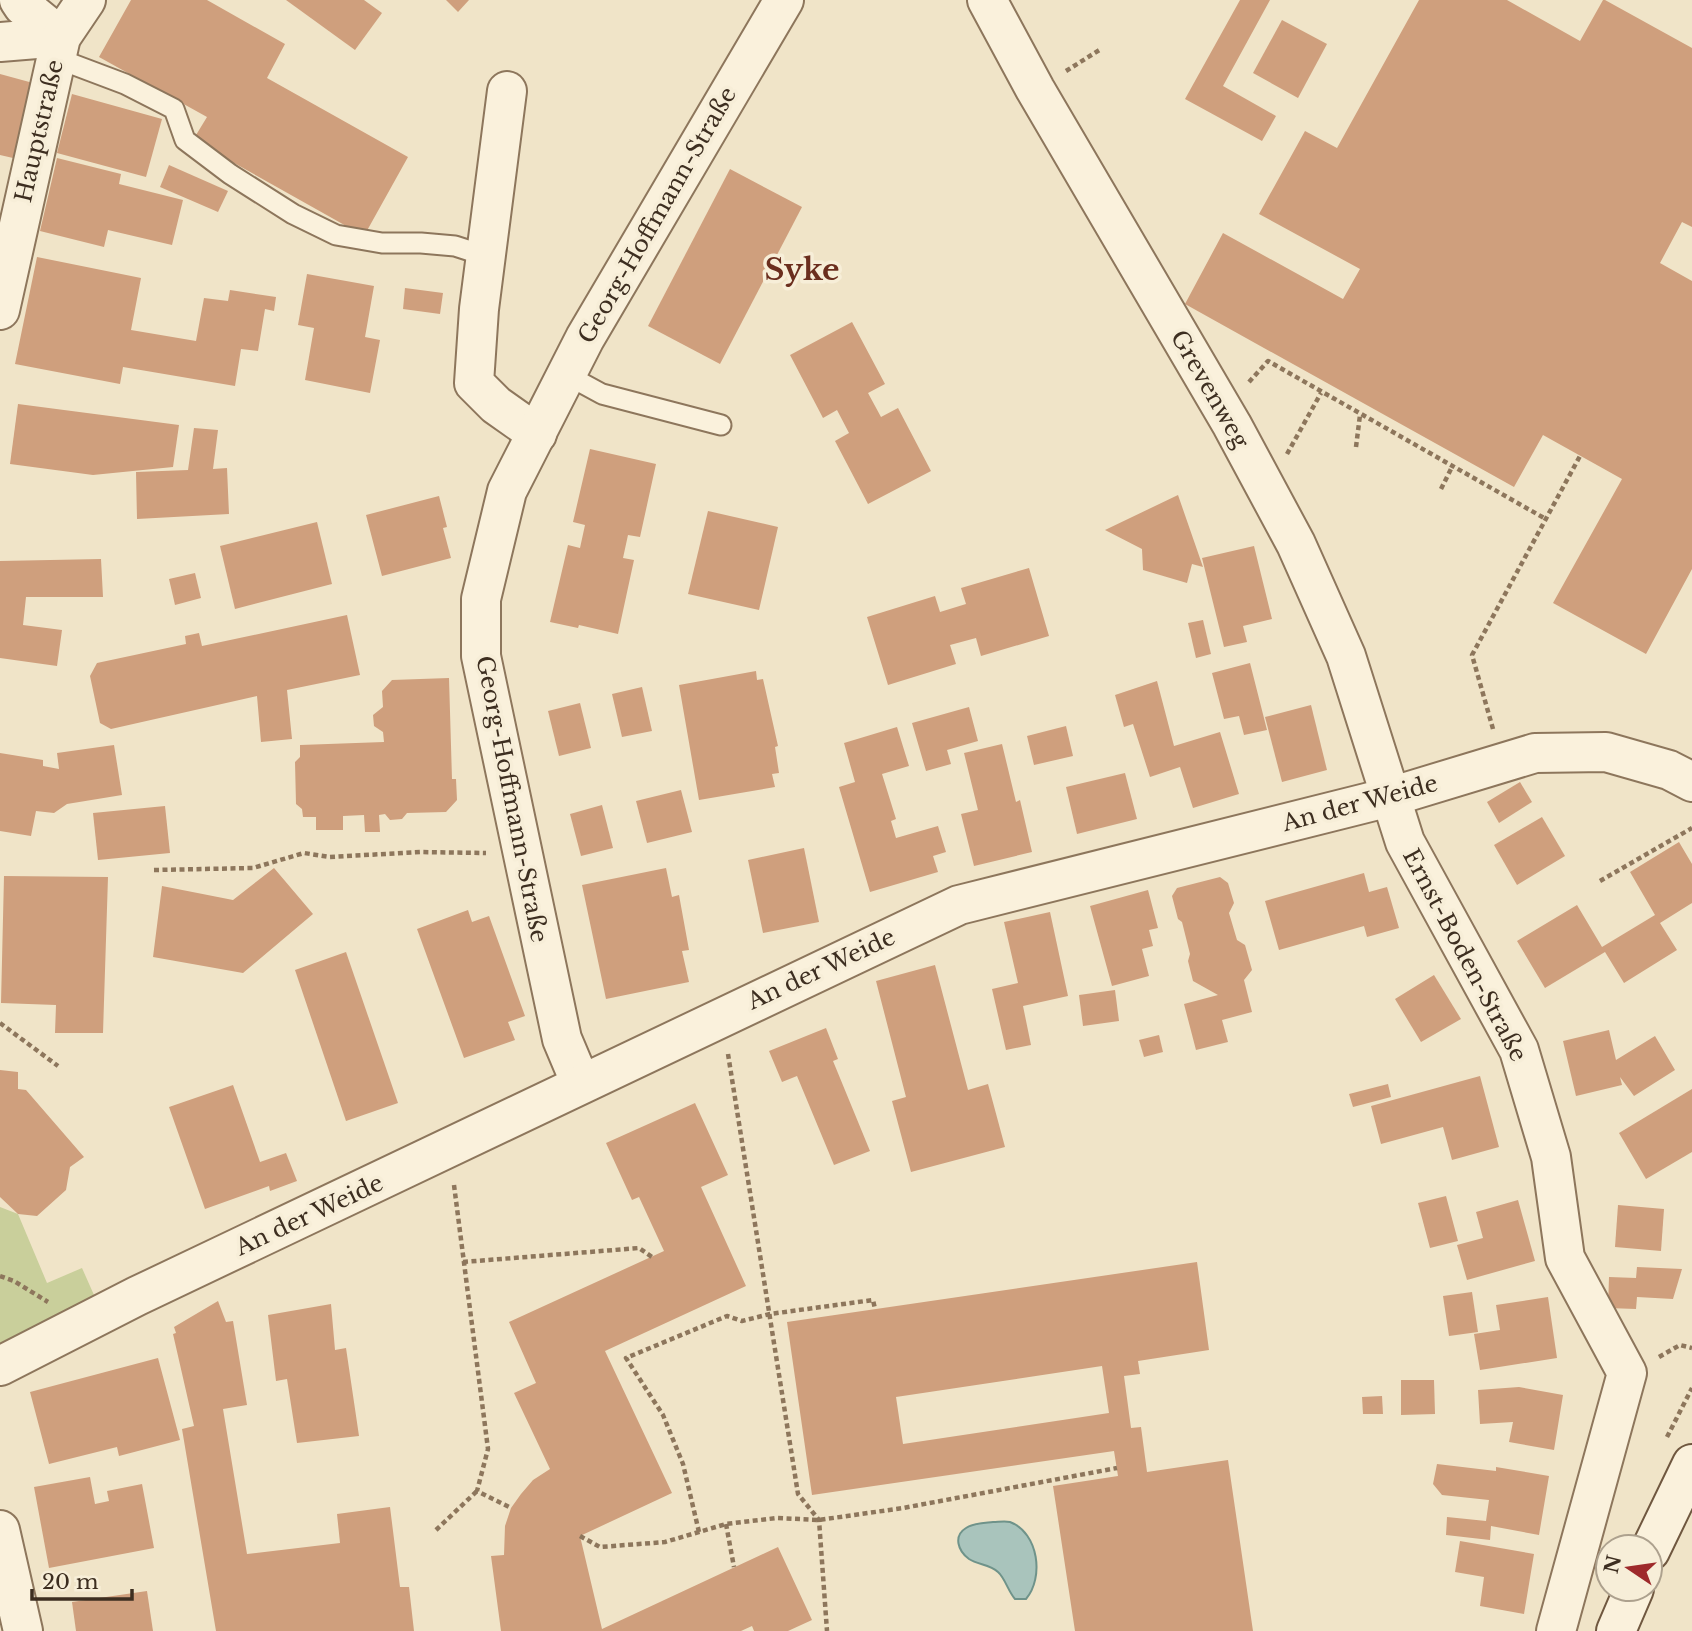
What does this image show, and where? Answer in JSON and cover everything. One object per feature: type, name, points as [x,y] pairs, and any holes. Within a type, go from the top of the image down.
[{"type":"street","points":[[19,0],[59,47]]},
{"type":"street","name":"Hauptstraße","points":[[0,310],[59,47],[86,0]]},
{"type":"street","name":"Georg-Hoffmann-Straße","points":[[581,1084],[562,1038],[481,656],[481,599],[507,491],[606,302],[784,0]]},
{"type":"street","name":"Grevenweg","points":[[987,0],[1035,89],[1232,425],[1296,544],[1346,656],[1390,797]]},
{"type":"street","points":[[0,42],[59,47]]},
{"type":"street","points":[[507,91],[479,309],[474,383],[496,405],[537,434]]},
{"type":"street","name":"An der Weide","points":[[0,1366],[73,1328],[722,1016],[959,905],[1390,797],[1535,753],[1606,752],[1669,770],[1692,782]]},
{"type":"street","name":"Ernst-Boden-Straße","points":[[1390,797],[1405,842],[1519,1050],[1551,1157],[1565,1258],[1627,1373],[1556,1631]]},
{"type":"street","points":[[1659,1533],[1692,1464]]},
{"type":"street","points":[[0,1530],[23,1631]]},
{"type":"street","points":[[1616,1631],[1628,1603]]},
{"type":"lane","points":[[59,47],[125,85],[174,109],[185,140],[230,174],[283,207],[337,235],[382,243],[456,246],[486,256]]},
{"type":"lane","points":[[566,375],[602,394],[721,425]]},
{"type":"path","points":[[1268,362],[1544,518]]},
{"type":"path","points":[[1266,490],[1321,393]]},
{"type":"path","points":[[1356,447],[1360,415]]},
{"type":"path","points":[[1503,763],[1472,655],[1580,456]]},
{"type":"path","points":[[1441,489],[1452,467]]},
{"type":"path","points":[[1600,881],[1692,828]]},
{"type":"path","points":[[154,870],[253,868],[304,853],[330,857],[421,852],[487,853]]},
{"type":"path","points":[[722,1016],[798,1494],[819,1520],[827,1631]]},
{"type":"path","points":[[0,1023],[58,1066]]},
{"type":"path","points":[[436,1531],[477,1491],[488,1449],[449,1149]]},
{"type":"path","points":[[463,1262],[639,1248],[652,1257]]},
{"type":"path","points":[[0,1276],[51,1303],[73,1328]]},
{"type":"path","points":[[699,1532],[683,1464],[663,1415],[625,1358],[727,1317],[743,1321],[770,1314],[873,1300],[875,1309]]},
{"type":"path","points":[[580,1536],[600,1547],[664,1542],[726,1524],[777,1518],[819,1520],[903,1508],[1117,1468]]},
{"type":"path","points":[[477,1491],[512,1508]]},
{"type":"path","points":[[726,1524],[734,1567]]},
{"type":"green space","points":[[0,1207],[18,1214],[47,1283],[82,1268],[98,1304],[0,1353]]},
{"type":"water","points":[[1010,1522],[1020,1528],[1033,1546],[1036,1557],[1035,1580],[1026,1599],[1015,1599],[998,1572],[969,1559],[960,1548],[958,1539],[962,1531],[975,1524]]},
{"type":"building","points":[[131,0],[207,0],[285,44],[267,78],[408,157],[364,236],[193,140],[207,117],[99,57]]},
{"type":"building","points":[[286,0],[364,0],[382,13],[355,50]]},
{"type":"building","points":[[446,0],[469,0],[458,12]]},
{"type":"building","points":[[1240,0],[1270,0],[1223,86],[1276,116],[1262,141],[1185,99]]},
{"type":"building","points":[[1419,0],[1507,0],[1580,41],[1605,0],[1692,48],[1692,227],[1682,222],[1660,263],[1692,281],[1692,569],[1646,654],[1553,603],[1622,479],[1543,435],[1514,487],[1185,304],[1223,233],[1343,299],[1360,269],[1259,214],[1305,131],[1337,148]]},
{"type":"building","points":[[1282,20],[1327,44],[1298,98],[1253,73]]},
{"type":"building","points":[[0,74],[33,83],[13,158],[0,155]]},
{"type":"building","points":[[72,94],[162,119],[146,177],[57,153]]},
{"type":"building","points":[[57,158],[121,174],[119,184],[183,200],[172,245],[108,230],[104,247],[40,231]]},
{"type":"building","points":[[169,165],[228,191],[218,212],[160,187]]},
{"type":"building","points":[[730,169],[802,207],[720,364],[648,326]]},
{"type":"building","points":[[37,257],[141,278],[131,330],[196,341],[204,298],[228,301],[230,290],[276,297],[274,311],[265,309],[258,351],[241,349],[235,386],[123,367],[120,384],[15,364]]},
{"type":"building","points":[[307,274],[374,286],[365,337],[380,340],[370,393],[305,380],[314,328],[298,325]]},
{"type":"building","points":[[405,288],[443,293],[440,314],[403,309]]},
{"type":"building","points":[[852,322],[885,384],[868,393],[881,417],[898,408],[931,471],[868,504],[835,441],[849,433],[837,410],[823,418],[790,355]]},
{"type":"building","points":[[18,404],[179,425],[173,467],[93,475],[10,464]]},
{"type":"building","points":[[194,428],[218,430],[213,469],[227,468],[229,514],[137,519],[136,472],[188,470]]},
{"type":"building","points":[[590,449],[656,464],[640,537],[628,535],[623,558],[634,560],[618,634],[550,622],[568,545],[580,548],[585,525],[573,522]]},
{"type":"building","points":[[1178,495],[1203,567],[1192,564],[1187,583],[1143,570],[1142,549],[1105,530]]},
{"type":"building","points":[[439,496],[447,527],[443,528],[451,558],[382,576],[366,515]]},
{"type":"building","points":[[708,511],[778,527],[759,610],[688,594]]},
{"type":"building","points":[[317,522],[332,584],[235,609],[220,546]]},
{"type":"building","points":[[1254,546],[1272,619],[1243,626],[1247,642],[1224,647],[1202,558]]},
{"type":"building","points":[[101,559],[103,597],[26,597],[23,625],[62,630],[57,666],[0,658],[0,561]]},
{"type":"building","points":[[1029,568],[1049,636],[981,656],[976,638],[950,645],[956,664],[888,685],[867,617],[935,596],[940,612],[966,604],[961,588]]},
{"type":"building","points":[[195,573],[201,598],[175,605],[169,579]]},
{"type":"building","points":[[347,615],[360,675],[287,690],[292,739],[261,742],[257,696],[111,729],[100,723],[90,676],[97,663],[186,644],[185,636],[199,633],[202,646]]},
{"type":"building","points":[[1203,620],[1211,654],[1196,658],[1188,623]]},
{"type":"building","points":[[1250,663],[1267,730],[1244,735],[1239,716],[1224,719],[1212,673]]},
{"type":"building","points":[[756,671],[757,680],[763,679],[778,746],[775,747],[779,773],[772,774],[775,787],[699,800],[679,685]]},
{"type":"building","points":[[449,678],[452,779],[456,779],[457,800],[446,812],[407,813],[402,819],[390,820],[385,814],[379,815],[380,832],[365,832],[364,815],[343,816],[343,830],[316,830],[316,817],[303,817],[302,809],[296,804],[295,762],[300,757],[300,745],[384,742],[383,732],[374,726],[373,715],[383,707],[382,691],[392,680]]},
{"type":"building","points":[[1157,681],[1174,746],[1220,732],[1239,794],[1193,808],[1180,767],[1150,777],[1133,724],[1124,727],[1115,695]]},
{"type":"building","points":[[642,687],[652,731],[622,737],[612,694]]},
{"type":"building","points":[[580,703],[591,748],[559,756],[548,711]]},
{"type":"building","points":[[1311,705],[1327,770],[1282,782],[1265,717]]},
{"type":"building","points":[[969,707],[978,741],[947,750],[951,764],[926,771],[912,723]]},
{"type":"building","points":[[1066,726],[1073,756],[1034,765],[1027,736]]},
{"type":"building","points":[[897,727],[909,766],[882,774],[896,819],[891,821],[896,838],[938,826],[946,852],[933,856],[938,872],[870,892],[839,787],[855,782],[844,743]]},
{"type":"building","points":[[1002,744],[1016,802],[1020,800],[1032,852],[974,866],[961,814],[978,810],[964,753]]},
{"type":"building","points":[[114,745],[122,795],[67,804],[54,813],[36,811],[31,836],[0,831],[0,753],[43,760],[43,766],[59,769],[57,753]]},
{"type":"building","points":[[1125,773],[1137,819],[1077,834],[1066,787]]},
{"type":"building","points":[[1520,782],[1532,802],[1499,823],[1487,802]]},
{"type":"building","points":[[681,790],[692,832],[647,843],[636,801]]},
{"type":"building","points":[[602,805],[613,848],[581,856],[570,814]]},
{"type":"building","points":[[165,806],[170,853],[98,860],[93,813]]},
{"type":"building","points":[[1542,817],[1565,856],[1517,885],[1494,845]]},
{"type":"building","points":[[1679,842],[1692,864],[1692,903],[1660,923],[1677,950],[1624,983],[1605,952],[1545,988],[1517,941],[1577,905],[1602,947],[1655,915],[1630,872]]},
{"type":"building","points":[[804,848],[819,922],[763,933],[748,860]]},
{"type":"building","points":[[274,868],[313,914],[243,973],[153,957],[162,886],[233,900]]},
{"type":"building","points":[[666,868],[672,897],[679,895],[689,950],[682,951],[689,982],[606,999],[582,885]]},
{"type":"building","points":[[1364,873],[1369,892],[1387,887],[1399,928],[1367,937],[1364,926],[1279,950],[1265,901]]},
{"type":"building","points":[[4,876],[108,877],[103,1033],[55,1033],[56,1005],[1,1003]]},
{"type":"building","points":[[1220,877],[1228,883],[1234,903],[1229,913],[1237,940],[1245,945],[1252,970],[1244,980],[1252,1012],[1222,1020],[1228,1042],[1196,1050],[1184,1004],[1218,995],[1193,981],[1188,961],[1190,954],[1172,896],[1177,888]]},
{"type":"building","points":[[1148,890],[1158,928],[1149,930],[1153,946],[1142,949],[1149,976],[1112,986],[1090,906]]},
{"type":"building","points":[[468,910],[472,922],[489,916],[525,1016],[508,1022],[515,1040],[464,1058],[417,929]]},
{"type":"building","points":[[1050,912],[1068,996],[1023,1006],[1031,1045],[1006,1050],[992,989],[1018,983],[1004,922]]},
{"type":"building","points":[[346,952],[398,1103],[346,1121],[295,970]]},
{"type":"building","points":[[935,965],[968,1090],[988,1084],[1005,1147],[911,1172],[892,1101],[906,1097],[876,981]]},
{"type":"building","points":[[1434,975],[1461,1019],[1421,1042],[1395,999]]},
{"type":"building","points":[[1115,990],[1119,1021],[1083,1026],[1079,995]]},
{"type":"building","points":[[826,1028],[838,1059],[833,1061],[870,1151],[834,1165],[797,1076],[782,1082],[769,1051]]},
{"type":"building","points":[[1609,1030],[1616,1060],[1655,1036],[1675,1070],[1634,1096],[1620,1077],[1622,1085],[1576,1096],[1563,1041]]},
{"type":"building","points":[[1159,1035],[1163,1052],[1144,1057],[1139,1040]]},
{"type":"building","points":[[0,1070],[18,1072],[18,1089],[26,1090],[84,1157],[70,1167],[66,1190],[37,1216],[18,1214],[0,1197]]},
{"type":"building","points":[[1480,1076],[1499,1147],[1452,1160],[1443,1127],[1381,1144],[1371,1106]]},
{"type":"building","points":[[1388,1084],[1391,1097],[1353,1107],[1349,1094]]},
{"type":"building","points":[[233,1085],[260,1162],[286,1153],[297,1181],[270,1191],[269,1186],[205,1209],[169,1107]]},
{"type":"building","points":[[1692,1089],[1692,1152],[1646,1179],[1619,1133]]},
{"type":"building","points":[[695,1103],[728,1175],[701,1187],[746,1286],[605,1351],[672,1493],[580,1536],[602,1629],[778,1547],[812,1620],[788,1631],[754,1631],[752,1626],[741,1631],[501,1631],[491,1556],[504,1555],[505,1526],[511,1508],[533,1480],[550,1469],[514,1393],[536,1383],[509,1322],[664,1251],[639,1197],[632,1200],[606,1143]]},
{"type":"building","points":[[1446,1196],[1458,1241],[1430,1248],[1418,1203]]},
{"type":"building","points":[[1518,1200],[1535,1261],[1467,1280],[1457,1245],[1483,1238],[1476,1212]]},
{"type":"building","points":[[1618,1205],[1664,1209],[1661,1251],[1615,1247]]},
{"type":"building","points":[[1197,1262],[1209,1350],[1138,1361],[1140,1374],[1124,1376],[1131,1428],[1141,1427],[1147,1472],[1228,1460],[1253,1631],[1075,1631],[1053,1486],[1118,1476],[1114,1451],[812,1495],[787,1322]],"holes":[[[1102,1366],[1109,1413],[903,1444],[896,1397]]]},
{"type":"building","points":[[1637,1267],[1682,1269],[1673,1299],[1637,1297],[1636,1309],[1608,1308],[1609,1277],[1636,1278]]},
{"type":"building","points":[[1472,1292],[1478,1332],[1449,1336],[1443,1296]]},
{"type":"building","points":[[1548,1297],[1557,1358],[1480,1370],[1474,1334],[1500,1330],[1496,1305]]},
{"type":"building","points":[[218,1301],[226,1322],[233,1321],[247,1405],[223,1409],[247,1554],[340,1543],[337,1514],[390,1507],[400,1587],[409,1587],[414,1631],[216,1631],[182,1429],[194,1426],[173,1334],[176,1333],[174,1327]]},
{"type":"building","points":[[331,1304],[335,1350],[346,1348],[359,1436],[297,1443],[287,1379],[276,1381],[268,1315]]},
{"type":"building","points":[[158,1358],[180,1440],[119,1456],[117,1447],[49,1464],[30,1392]]},
{"type":"building","points":[[1401,1380],[1434,1380],[1435,1414],[1401,1415]]},
{"type":"building","points":[[1519,1387],[1563,1395],[1554,1450],[1509,1442],[1513,1422],[1480,1424],[1478,1390]]},
{"type":"building","points":[[1382,1396],[1383,1414],[1363,1414],[1362,1397]]},
{"type":"building","points":[[1437,1464],[1496,1471],[1496,1467],[1549,1476],[1539,1535],[1491,1526],[1490,1540],[1446,1535],[1447,1517],[1486,1521],[1489,1500],[1442,1495],[1433,1484]]},
{"type":"building","points":[[90,1477],[95,1504],[109,1501],[107,1491],[142,1484],[154,1548],[49,1568],[34,1487]]},
{"type":"building","points":[[1460,1541],[1534,1554],[1524,1614],[1480,1606],[1484,1577],[1455,1572]]},
{"type":"building","points":[[147,1591],[153,1631],[76,1631],[72,1602]]},
{"type":"district","name":"Syke","points":[[802,269]]}]
